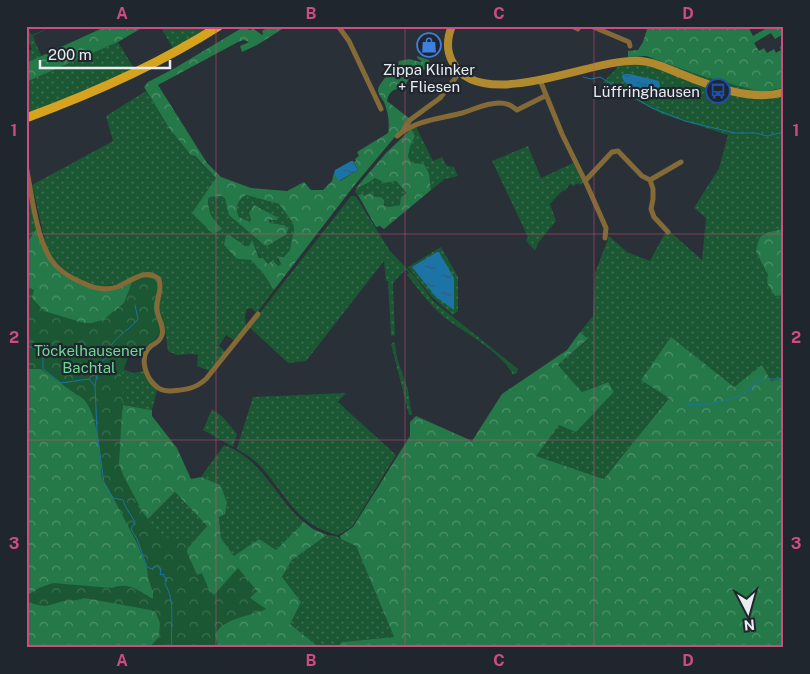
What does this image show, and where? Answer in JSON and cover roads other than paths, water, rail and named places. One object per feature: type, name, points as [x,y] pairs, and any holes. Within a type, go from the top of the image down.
[{"type":"main road","points":[[26,118],[124,78],[180,50],[219,26]]},
{"type":"main road","points":[[452,26],[448,38],[452,62],[469,79],[482,83],[540,80],[615,63],[640,60],[654,63],[701,81],[748,94],[770,95],[784,92]]},
{"type":"street","points":[[338,26],[347,37],[381,109]]},
{"type":"street","points":[[572,26],[578,29]]},
{"type":"street","points":[[591,26],[629,42],[630,46]]},
{"type":"street","points":[[402,132],[410,120],[440,98],[460,72]]},
{"type":"street","points":[[540,80],[562,136],[606,228],[605,238]]},
{"type":"street","points":[[397,136],[426,120],[444,118],[483,105],[500,103],[510,104],[517,110],[545,96]]},
{"type":"street","points":[[423,109],[426,120]]},
{"type":"street","points":[[585,181],[612,152],[618,151],[642,176],[650,180]]},
{"type":"street","points":[[650,180],[682,162]]},
{"type":"street","points":[[26,165],[43,242],[50,258],[61,269],[78,281],[101,289],[113,288],[145,275],[153,275],[159,279],[161,288],[156,307],[162,334],[159,340],[149,348],[144,363],[147,374],[159,389],[164,391],[191,389],[201,384],[258,314]]},
{"type":"street","points":[[650,180],[653,199],[651,209],[654,217],[668,232]]},
{"type":"water","points":[[623,74],[659,81],[660,86],[655,92],[636,89],[627,85],[622,77]]},
{"type":"water","points":[[353,161],[358,170],[339,181],[334,174],[335,170]]},
{"type":"water","points":[[439,252],[454,278],[454,310],[436,297],[412,267]]},
{"type":"waterway","points":[[583,77],[591,79],[600,77],[652,108],[685,121],[735,133],[756,133],[767,136],[784,132]]},
{"type":"waterway","points":[[95,386],[99,366],[107,357],[111,345],[138,319],[135,305]]},
{"type":"waterway","points":[[26,345],[37,350],[43,356],[43,369],[61,383],[89,379],[95,386],[97,432],[104,483],[113,498],[123,500],[135,522],[131,529],[137,539],[147,567],[152,569],[158,565],[161,569],[160,575],[164,574],[164,577],[167,579],[165,584],[172,606],[172,648]]},
{"type":"waterway","points":[[686,404],[709,404],[725,401],[748,391],[756,382],[761,380],[784,378]]},
{"type":"place","name":"Zippa Klinker + Fliesen","points":[[429,45]]},
{"type":"place","name":"Lüffringhausen","points":[[718,91]]},
{"type":"park label","name":"Töckelhausener Bachtal","points":[[89,358]]}]
